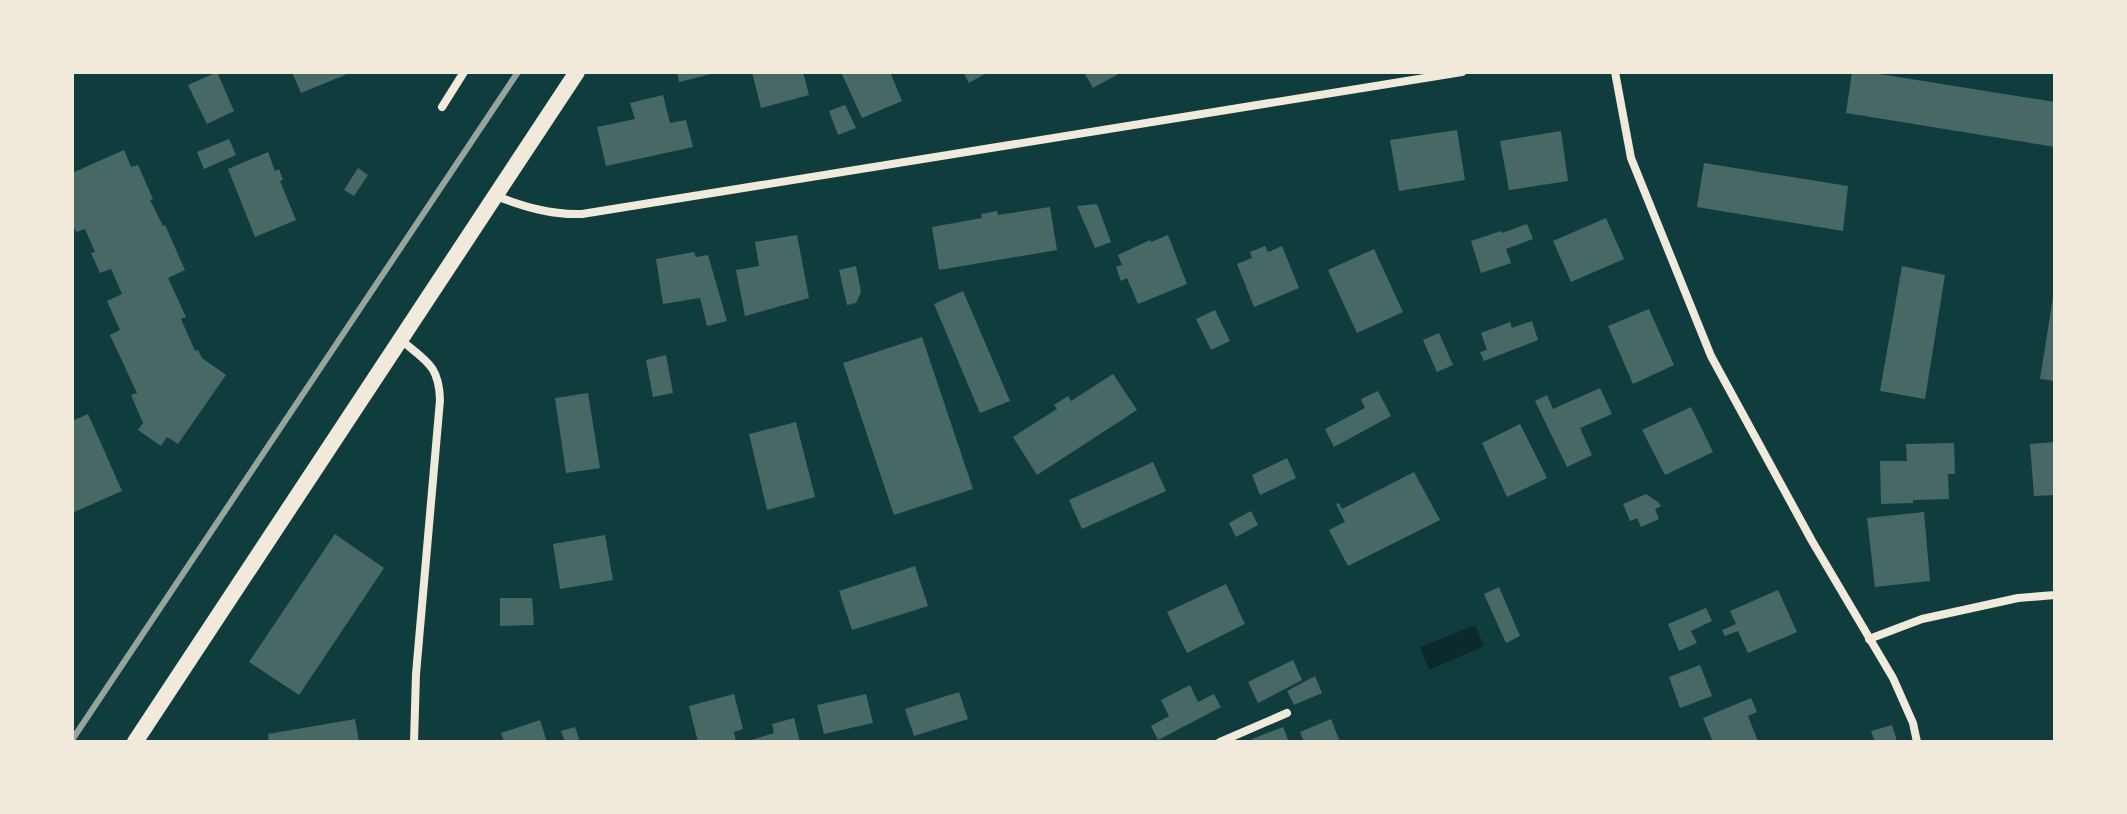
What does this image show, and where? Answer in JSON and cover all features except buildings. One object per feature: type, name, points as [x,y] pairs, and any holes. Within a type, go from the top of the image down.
[{"type":"main road","points":[[135,742],[577,72]]},
{"type":"street","points":[[442,107],[464,72]]},
{"type":"street","points":[[495,196],[556,214],[582,214],[1462,72]]},
{"type":"street","points":[[1615,72],[1631,158],[1711,356],[1812,541],[1893,678],[1913,723],[1917,742]]},
{"type":"street","points":[[401,340],[435,371],[439,380],[440,400],[416,674],[414,742]]},
{"type":"street","points":[[1869,639],[1922,619],[2018,598],[2055,595]]},
{"type":"street","points":[[1220,742],[1287,713]]},
{"type":"water","points":[[1475,625],[1484,646],[1429,670],[1420,647]]},
{"type":"railway","points":[[72,740],[518,72]]}]
